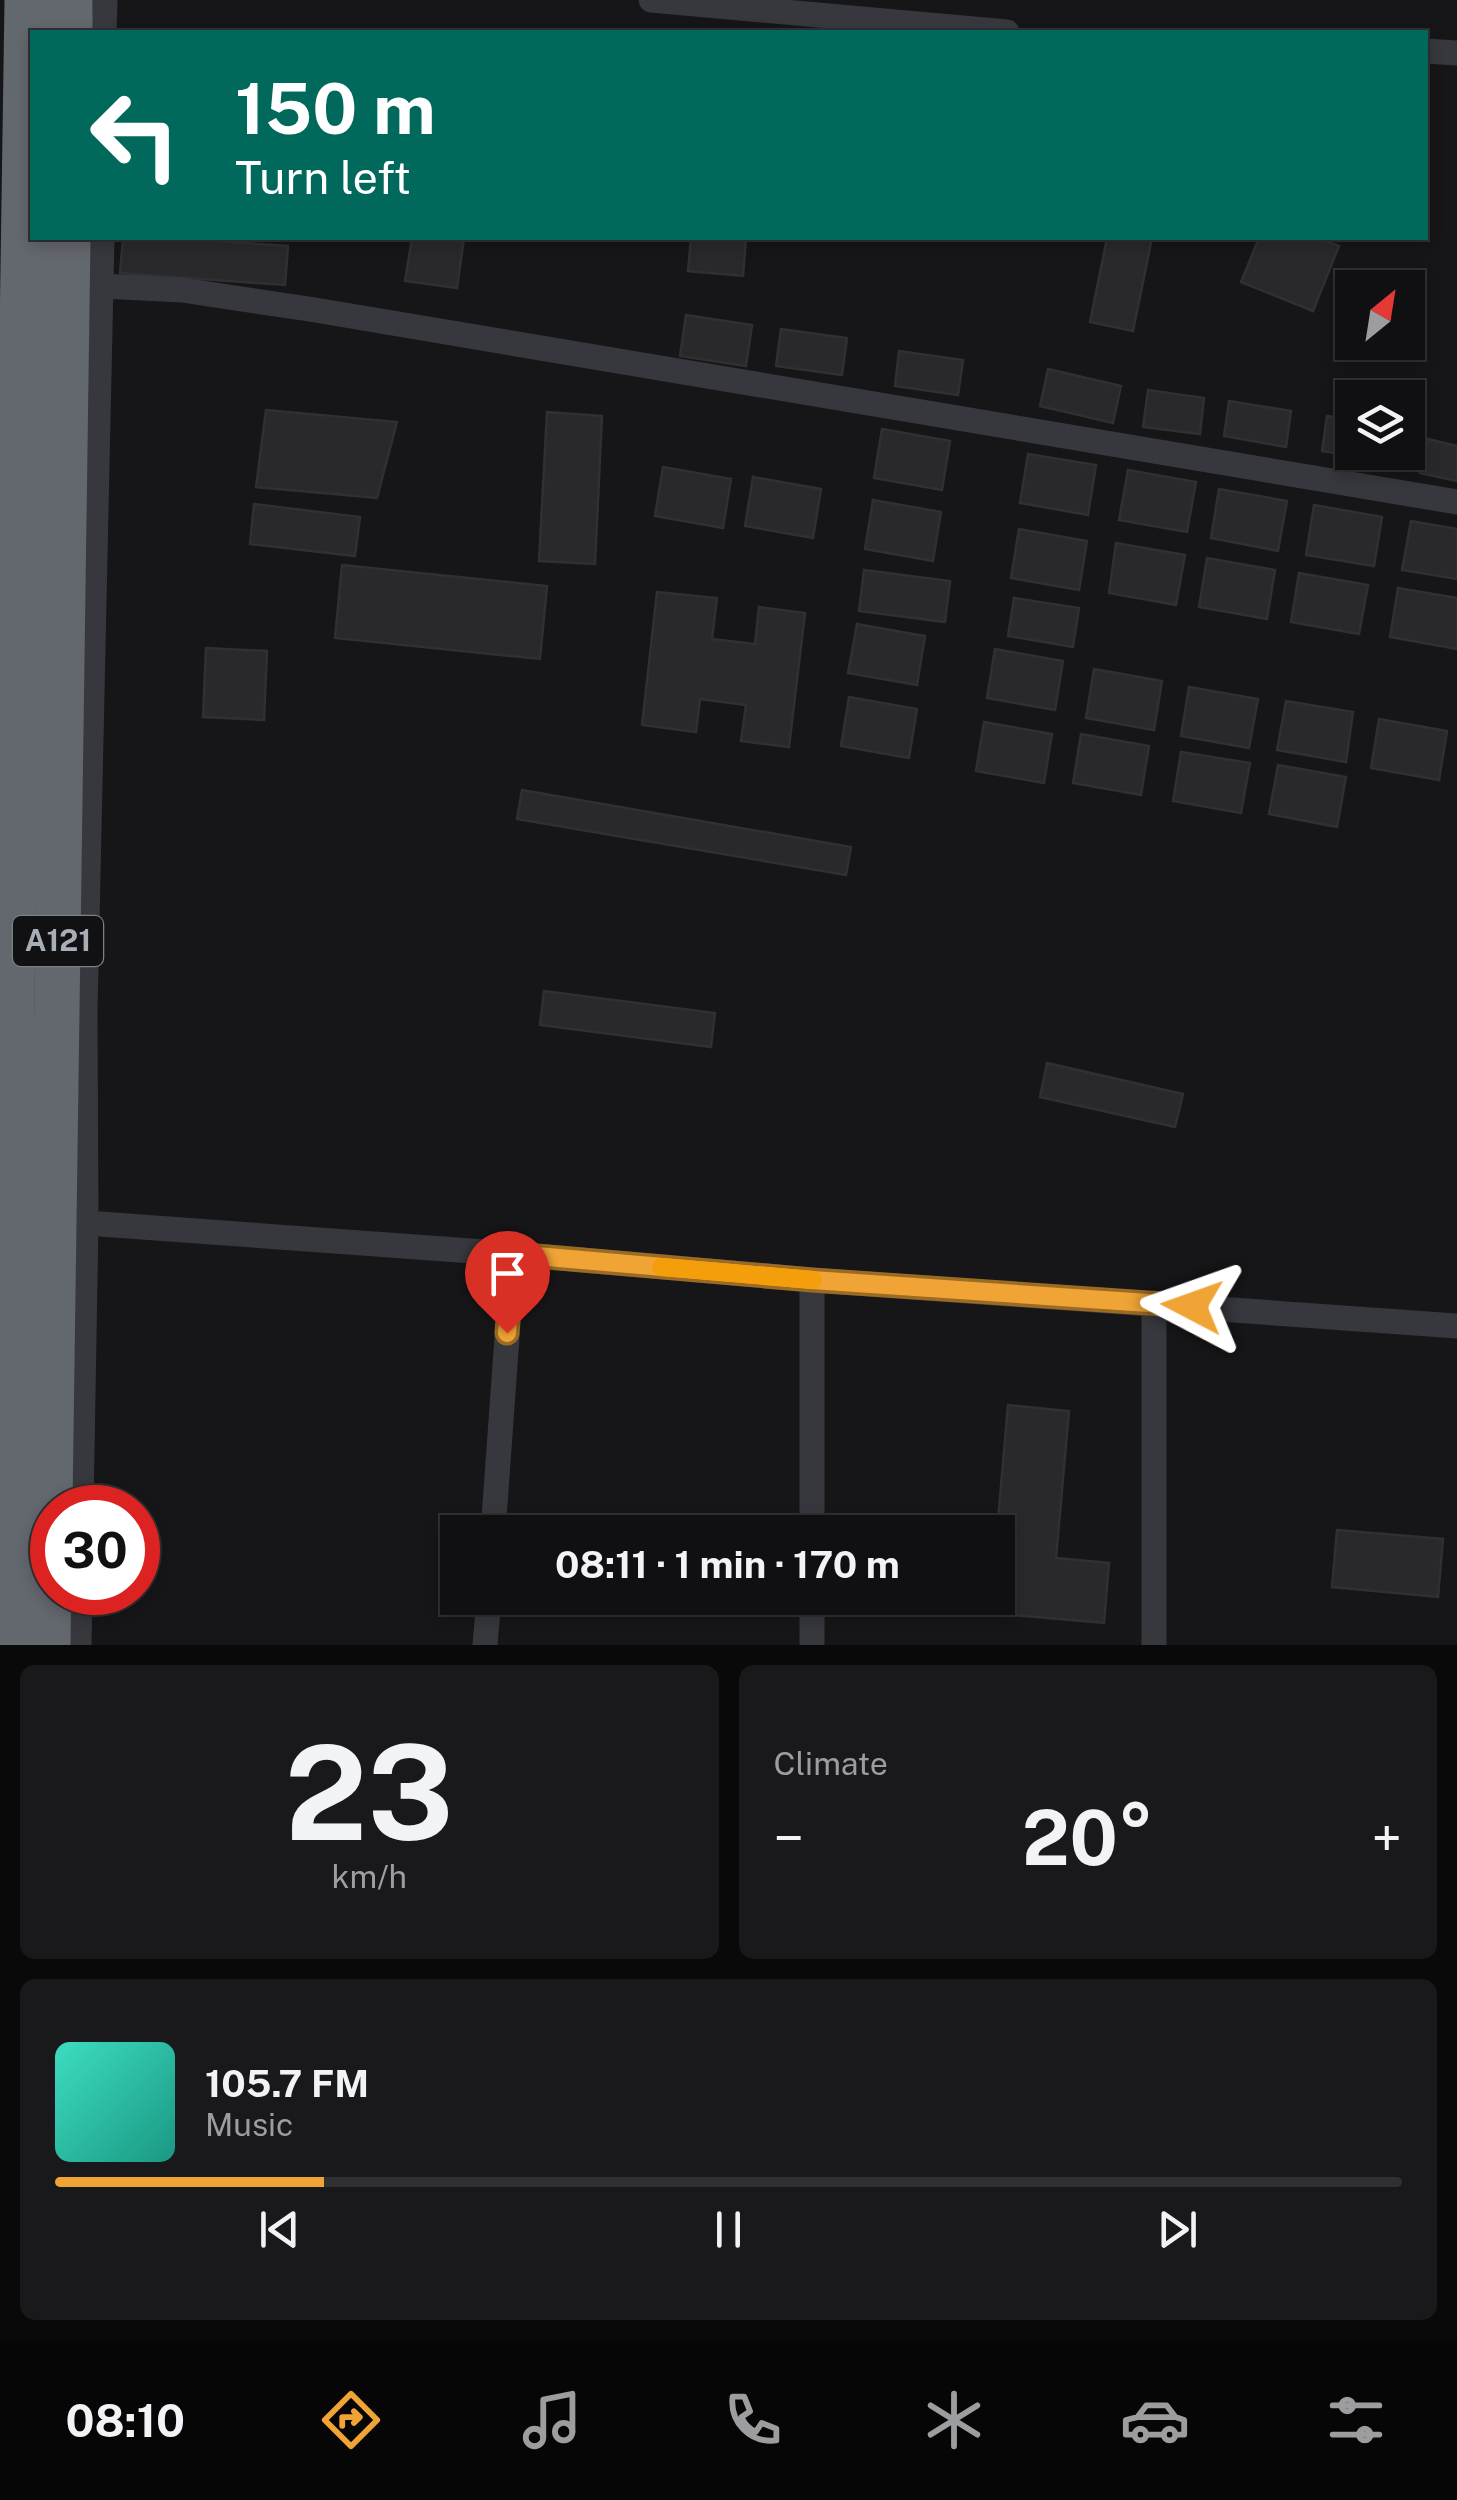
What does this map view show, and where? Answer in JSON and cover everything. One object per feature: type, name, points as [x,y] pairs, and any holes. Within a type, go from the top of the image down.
[{"type":"highway","name":"A121","points":[[6,1645],[28,0]]},
{"type":"highway","points":[[70,0],[70,30]]},
{"type":"highway","name":"A121","points":[[48,1645],[68,240]]},
{"type":"street","points":[[104,0],[104,30]]},
{"type":"street","points":[[651,0],[985,30]]},
{"type":"street","points":[[1428,51],[1457,52]]},
{"type":"street","points":[[82,1485],[85,1012],[102,240]]},
{"type":"street","points":[[102,286],[182,290],[309,308],[1457,502]]},
{"type":"street","points":[[86,1224],[1457,1326]]},
{"type":"street","points":[[494,1515],[513,1254]]},
{"type":"street","points":[[812,1280],[812,1515]]},
{"type":"street","points":[[1154,1304],[1154,1645]]},
{"type":"street","points":[[79,1645],[80,1615]]},
{"type":"street","points":[[486,1645],[488,1615]]},
{"type":"street","points":[[812,1615],[812,1645]]},
{"type":"building","points":[[123,240],[288,246],[285,285],[120,273]]},
{"type":"building","points":[[412,240],[464,240],[457,288],[405,281]]},
{"type":"building","points":[[691,240],[746,240],[743,276],[688,271]]},
{"type":"building","points":[[1107,240],[1152,240],[1133,331],[1090,322]]},
{"type":"building","points":[[1258,240],[1322,240],[1339,246],[1313,311],[1241,282]]},
{"type":"building","points":[[686,315],[752,325],[746,366],[680,356]]},
{"type":"building","points":[[781,329],[847,338],[842,375],[776,366]]},
{"type":"building","points":[[899,351],[963,360],[958,395],[895,386]]},
{"type":"building","points":[[1048,369],[1121,386],[1113,423],[1040,406]]},
{"type":"building","points":[[1148,390],[1204,398],[1200,434],[1143,427]]},
{"type":"building","points":[[1229,401],[1291,411],[1286,447],[1224,436]]},
{"type":"building","points":[[266,410],[397,422],[377,498],[256,487]]},
{"type":"building","points":[[547,412],[602,416],[595,564],[539,561]]},
{"type":"building","points":[[1327,416],[1335,417],[1335,453],[1322,451]]},
{"type":"building","points":[[882,429],[950,441],[942,490],[874,478]]},
{"type":"building","points":[[1428,439],[1457,446],[1457,481],[1420,473],[1425,470]]},
{"type":"building","points":[[1028,454],[1096,465],[1088,515],[1020,503]]},
{"type":"building","points":[[663,467],[731,479],[723,528],[655,516]]},
{"type":"building","points":[[1128,470],[1196,482],[1187,532],[1119,520]]},
{"type":"building","points":[[753,477],[821,489],[813,538],[745,526]]},
{"type":"building","points":[[1219,489],[1287,501],[1278,551],[1211,538]]},
{"type":"building","points":[[873,500],[941,512],[933,561],[865,549]]},
{"type":"building","points":[[254,504],[360,517],[355,556],[250,544]]},
{"type":"building","points":[[1314,505],[1382,517],[1374,566],[1306,555]]},
{"type":"building","points":[[1411,521],[1457,529],[1457,579],[1402,570]]},
{"type":"building","points":[[1019,529],[1087,541],[1079,590],[1011,578]]},
{"type":"building","points":[[1116,543],[1185,555],[1176,605],[1109,593]]},
{"type":"building","points":[[1207,558],[1275,570],[1267,619],[1199,607]]},
{"type":"building","points":[[342,565],[547,586],[540,659],[335,638]]},
{"type":"building","points":[[864,570],[950,581],[945,622],[859,611]]},
{"type":"building","points":[[1299,573],[1368,585],[1359,634],[1291,622]]},
{"type":"building","points":[[1398,588],[1457,598],[1457,649],[1390,637]]},
{"type":"building","points":[[657,592],[717,598],[712,639],[755,644],[759,607],[805,613],[789,747],[741,741],[746,705],[700,699],[696,732],[642,725]]},
{"type":"building","points":[[1014,598],[1079,608],[1073,647],[1008,636]]},
{"type":"building","points":[[857,624],[925,636],[917,685],[848,673]]},
{"type":"building","points":[[206,648],[267,651],[264,720],[203,717]]},
{"type":"building","points":[[995,649],[1063,661],[1055,710],[987,698]]},
{"type":"building","points":[[1094,669],[1162,681],[1154,730],[1086,718]]},
{"type":"building","points":[[1189,687],[1258,699],[1249,748],[1181,736]]},
{"type":"building","points":[[849,697],[917,709],[909,758],[841,746]]},
{"type":"building","points":[[1286,701],[1353,712],[1346,762],[1277,750]]},
{"type":"building","points":[[1379,719],[1447,731],[1439,780],[1371,768]]},
{"type":"building","points":[[984,722],[1052,734],[1044,783],[976,771]]},
{"type":"building","points":[[1081,734],[1149,746],[1141,795],[1073,783]]},
{"type":"building","points":[[1181,752],[1250,763],[1241,813],[1173,801]]},
{"type":"building","points":[[1278,765],[1346,777],[1337,827],[1269,814]]},
{"type":"building","points":[[522,790],[851,847],[846,875],[517,819]]},
{"type":"building","points":[[544,991],[715,1013],[711,1047],[540,1025]]},
{"type":"building","points":[[1047,1063],[1183,1094],[1175,1127],[1040,1097]]},
{"type":"building","points":[[1008,1405],[1069,1411],[1056,1558],[1109,1563],[1104,1623],[1013,1615],[1015,1515],[998,1515]]},
{"type":"building","points":[[1337,1530],[1443,1539],[1438,1597],[1332,1587]]},
{"type":"slow traffic","points":[[661,1267],[813,1280]]},
{"type":"route","points":[[507,1333],[513,1254],[812,1280],[1192,1306]]}]
